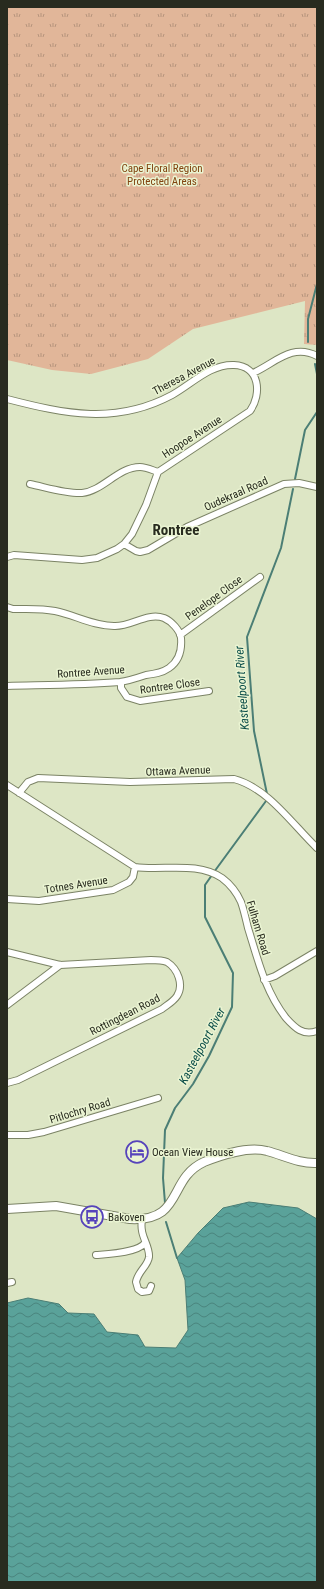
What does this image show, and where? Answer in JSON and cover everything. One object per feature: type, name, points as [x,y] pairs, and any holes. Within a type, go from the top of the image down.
[{"type":"main road","points":[[7,1208],[56,1206],[142,1220],[152,1218],[163,1212],[169,1206],[188,1174],[197,1166],[205,1162],[252,1149],[266,1151],[301,1162],[317,1163]]},
{"type":"street","points":[[253,373],[291,353],[306,351],[317,356]]},
{"type":"street","name":"Theresa Avenue","points":[[7,399],[61,412],[77,414],[104,414],[128,411],[157,402],[171,396],[208,372],[219,367],[234,365],[242,366],[248,368],[253,373]]},
{"type":"street","name":"Hoopoe Avenue","points":[[124,544],[132,534],[139,521],[158,472],[250,411],[254,405],[256,391],[256,378],[253,373]]},
{"type":"street","points":[[30,484],[81,493],[97,488],[121,473],[133,468],[143,468],[158,472]]},
{"type":"street","name":"Oudekraal Road","points":[[124,544],[132,550],[144,551],[187,527],[284,484],[299,483],[317,487]]},
{"type":"street","points":[[7,557],[14,555],[82,560],[103,556],[124,544]]},
{"type":"street","name":"Penelope Close","points":[[180,635],[260,577]]},
{"type":"street","points":[[7,607],[12,609],[56,611],[99,624],[112,626],[121,626],[151,617],[157,617],[169,621],[180,635]]},
{"type":"street","name":"Rontree Avenue","points":[[7,686],[121,682],[164,671],[170,667],[180,654],[180,635]]},
{"type":"street","name":"Rontree Close","points":[[121,682],[121,688],[127,697],[140,701],[209,691]]},
{"type":"street","name":"Ottawa Avenue","points":[[18,793],[28,782],[38,778],[130,782],[234,779],[256,788],[317,848]]},
{"type":"street","name":"Fulham Road","points":[[7,785],[135,867],[198,870],[215,875],[226,882],[234,891],[241,903],[264,980],[274,999],[293,1026],[297,1029],[307,1033],[317,1031]]},
{"type":"street","name":"Totnes Avenue","points":[[7,898],[38,901],[108,891],[129,882],[133,877],[135,867]]},
{"type":"street","points":[[264,980],[275,976],[317,951]]},
{"type":"street","name":"Rottingdean Road","points":[[7,952],[60,965],[151,960],[162,961],[170,965],[178,975],[180,981],[180,990],[174,999],[162,1009],[18,1080],[7,1083]]},
{"type":"street","points":[[7,1005],[60,965]]},
{"type":"street","name":"Pitlochry Road","points":[[7,1135],[28,1135],[44,1132],[158,1098]]},
{"type":"street","points":[[142,1220],[141,1230],[149,1258],[148,1263],[140,1271],[136,1282],[138,1289],[142,1292],[149,1291],[151,1286]]},
{"type":"street","points":[[96,1256],[120,1253],[135,1249],[145,1243]]},
{"type":"green space","name":"Cape Floral Region Protected Areas","points":[[7,7],[317,7],[317,345],[304,344],[305,301],[193,329],[148,359],[91,374],[52,370],[7,360]]},
{"type":"water","points":[[249,1202],[298,1208],[317,1219],[317,1582],[7,1582],[7,1303],[28,1298],[59,1304],[68,1313],[94,1314],[107,1332],[138,1335],[145,1347],[176,1348],[188,1330],[185,1280],[177,1258],[198,1233],[223,1208]]},
{"type":"waterway","name":"Kasteelpoort River","points":[[308,342],[308,319],[317,284]]},
{"type":"waterway","name":"Kasteelpoort River","points":[[315,364],[317,374]]},
{"type":"waterway","name":"Kasteelpoort River","points":[[295,479],[305,430],[317,412]]},
{"type":"waterway","name":"Kasteelpoort River","points":[[267,794],[254,731],[247,637],[281,548],[293,489]]},
{"type":"waterway","name":"Kasteelpoort River","points":[[214,872],[266,801]]},
{"type":"waterway","name":"Kasteelpoort River","points":[[165,1203],[163,1178],[165,1130],[175,1108],[193,1084],[209,1056],[232,1007],[233,973],[205,917],[205,885],[212,875]]},
{"type":"waterway","name":"Kasteelpoort River","points":[[166,1222],[177,1258]]},
{"type":"place","name":"Ocean View House","points":[[137,1152]]},
{"type":"place","name":"Bakoven","points":[[92,1217]]},
{"type":"district","name":"Rontree","points":[[176,530]]}]
